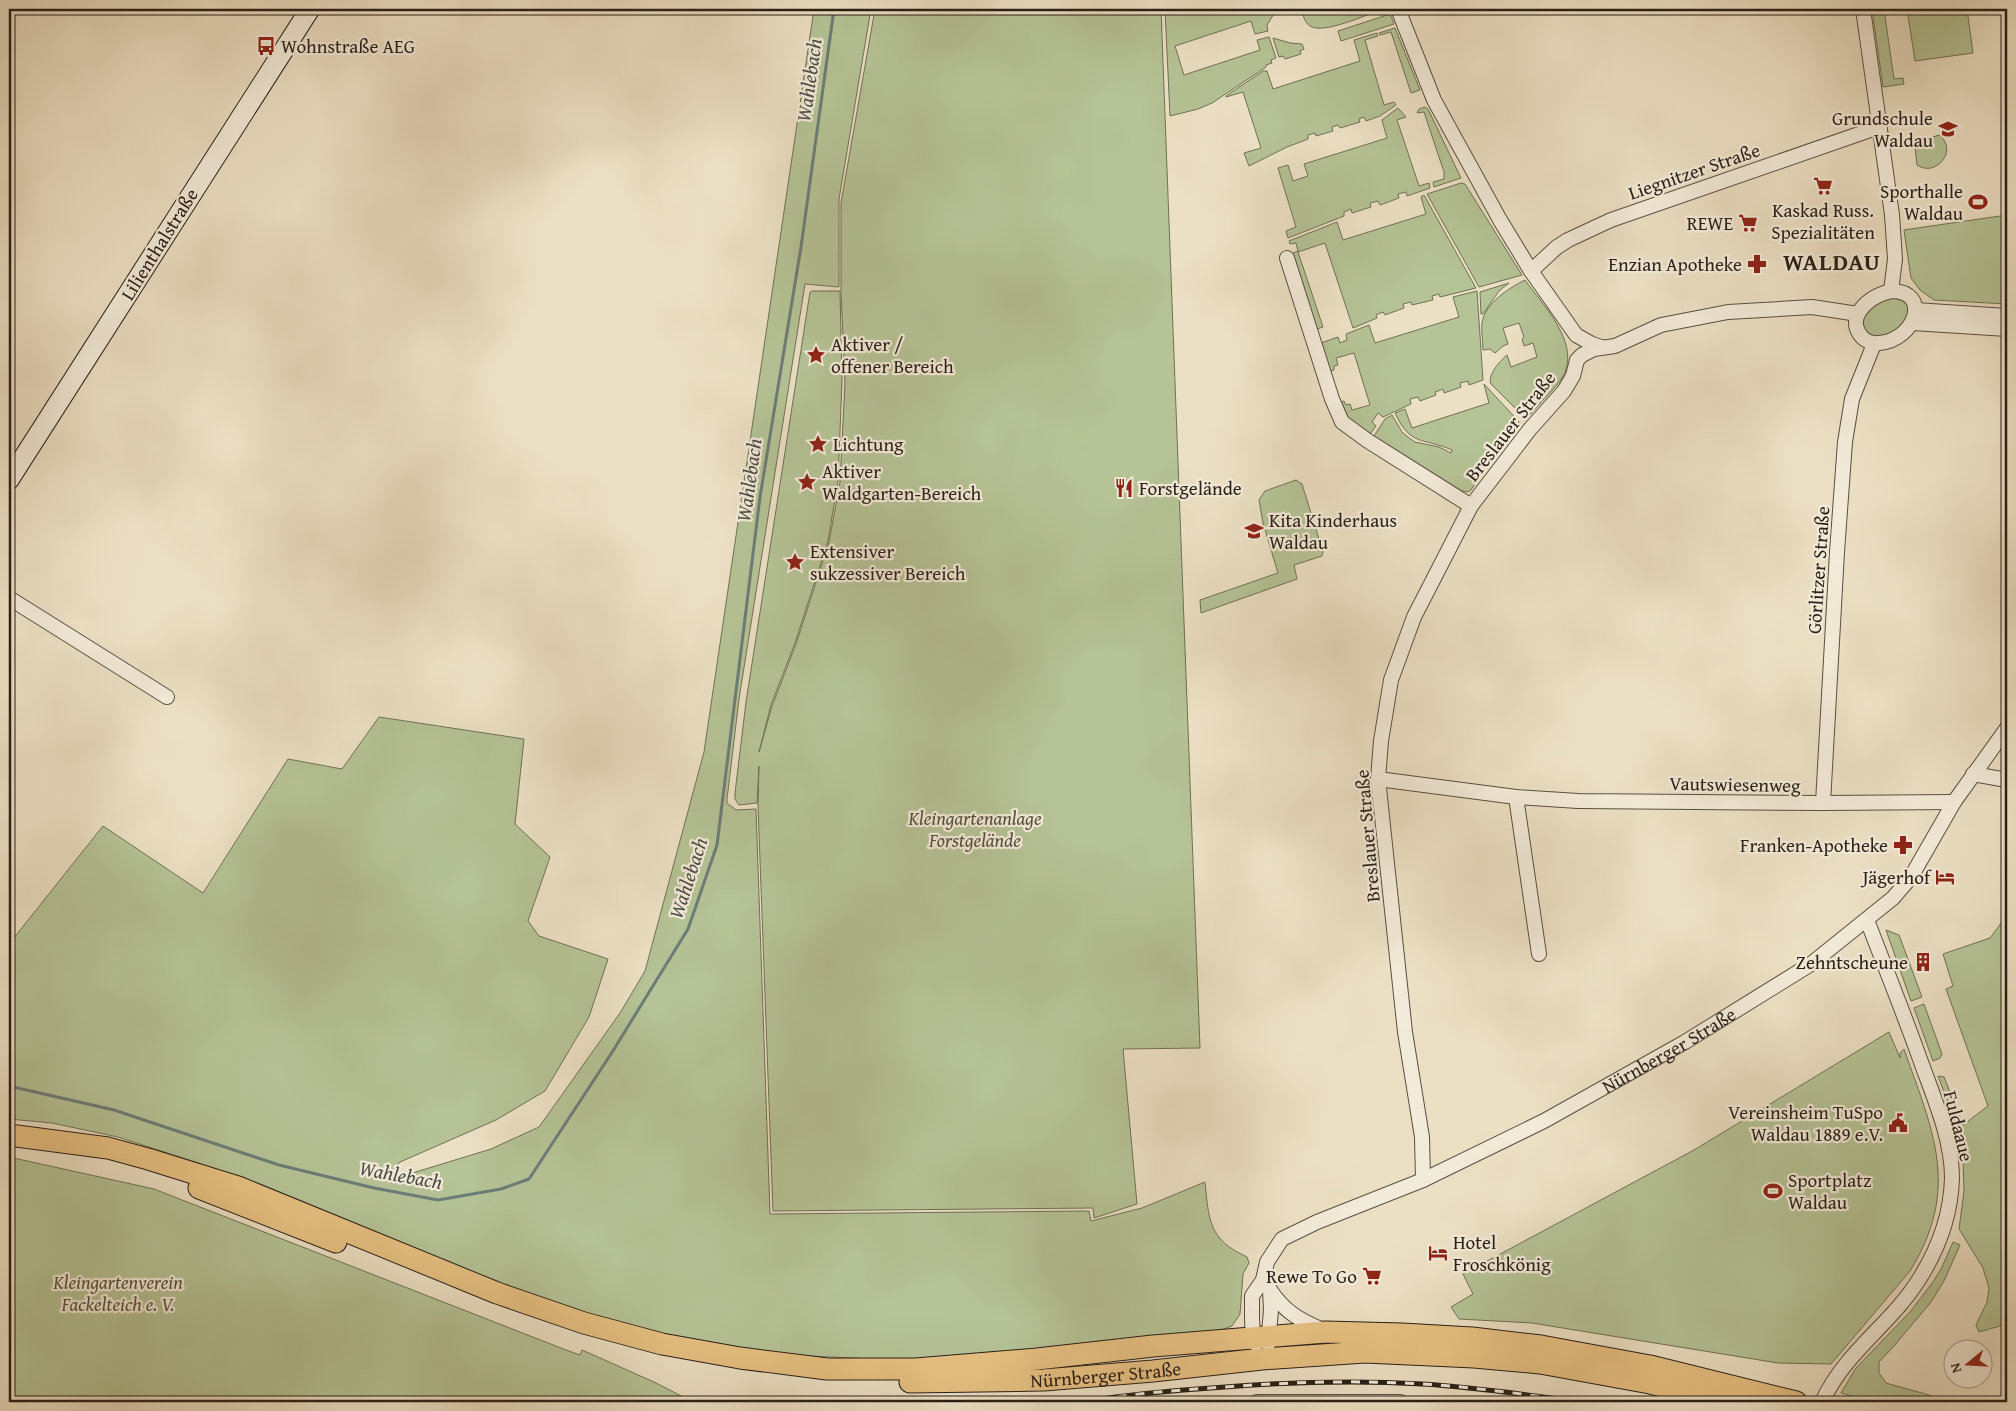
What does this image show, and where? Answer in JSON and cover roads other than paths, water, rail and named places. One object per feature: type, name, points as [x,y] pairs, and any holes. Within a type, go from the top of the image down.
[{"type":"main road","name":"Lilienthalstraße","points":[[9,480],[308,9]]},
{"type":"main road","points":[[9,1135],[108,1148],[148,1159],[238,1187],[497,1293],[567,1317],[662,1344],[740,1358],[827,1369],[916,1369],[1326,1332],[1472,1338],[1541,1346],[1650,1366],[1796,1402]]},
{"type":"main road","name":"Nürnberger Straße","points":[[9,1145],[113,1160],[185,1182],[449,1288],[611,1343],[694,1362],[799,1378],[858,1383],[1044,1380],[1262,1359]]},
{"type":"main road","points":[[1262,1359],[1365,1352],[1540,1363],[1632,1380],[1726,1402]]},
{"type":"street","points":[[1398,9],[1434,100],[1531,272],[1576,334],[1600,347]]},
{"type":"street","points":[[1863,9],[1892,215],[1895,259],[1891,291]]},
{"type":"street","name":"Liegnitzer Straße","points":[[1531,272],[1557,247],[1611,220],[1879,127]]},
{"type":"street","name":"Breslauer Straße","points":[[1287,258],[1332,400],[1342,422],[1374,446],[1471,506]]},
{"type":"street","points":[[1891,291],[1900,291],[1907,294],[1914,317],[1905,333],[1893,340],[1874,344],[1865,341],[1860,336],[1856,324],[1858,314],[1863,306],[1876,297],[1891,291]]},
{"type":"street","name":"Breslauer Straße","points":[[1423,1180],[1422,1137],[1405,1032],[1378,779],[1380,741],[1391,680],[1414,617],[1471,506],[1530,429],[1564,391],[1573,376],[1577,360],[1588,351],[1600,347],[1614,346],[1661,325],[1728,312],[1812,307],[1858,314]]},
{"type":"street","points":[[1914,317],[2007,316]]},
{"type":"street","points":[[1914,317],[2007,329]]},
{"type":"street","points":[[1576,334],[1577,360]]},
{"type":"street","name":"Görlitzer Straße","points":[[1823,803],[1836,552],[1845,442],[1852,399],[1874,344]]},
{"type":"street","points":[[9,598],[167,697]]},
{"type":"street","name":"Nürnberger Straße","points":[[1262,1337],[1271,1310],[1266,1285],[1267,1262],[1282,1240],[1317,1222],[1423,1180],[1544,1121],[1685,1042],[1811,964],[1893,898],[1911,876],[1954,802],[2007,728]]},
{"type":"street","points":[[1973,774],[2007,780]]},
{"type":"street","name":"Vautswiesenweg","points":[[1378,779],[1516,797],[1578,801],[1954,802]]},
{"type":"street","points":[[1516,797],[1539,954]]},
{"type":"street","name":"Fuldaaue","points":[[1822,1402],[1840,1370],[1858,1348],[1898,1307],[1925,1270],[1944,1226],[1950,1204],[1952,1177],[1944,1129],[1934,1096],[1867,920]]},
{"type":"street","points":[[1266,1285],[1278,1302],[1294,1316],[1326,1332]]},
{"type":"street","name":"Nürnberger Straße","points":[[1262,1359],[1262,1337],[1252,1296],[1266,1285]]},
{"type":"street","points":[[1257,1402],[1400,1402]]},
{"type":"waterway","name":"Wahlebach","points":[[9,1086],[114,1110],[279,1165],[374,1188],[438,1200],[501,1189],[529,1179],[611,1054],[688,929],[717,845],[760,497],[801,247],[834,9]]},
{"type":"railway","points":[[1082,1402],[1189,1389],[1324,1382],[1442,1385],[1581,1402]]},
{"type":"place","name":"Wohnstraße AEG","points":[[266,46]]},
{"type":"place","name":"Grundschule Waldau","points":[[1948,129]]},
{"type":"place","name":"Kaskad Russ. Spezialitäten","points":[[1823,186]]},
{"type":"place","name":"Sporthalle Waldau","points":[[1978,202]]},
{"type":"place","name":"REWE","points":[[1748,223]]},
{"type":"place","name":"Enzian Apotheke","points":[[1757,264]]},
{"type":"place","name":"Aktiver / offener Bereich","points":[[816,355]]},
{"type":"place","name":"Lichtung","points":[[818,444]]},
{"type":"place","name":"Aktiver Waldgarten-Bereich","points":[[807,482]]},
{"type":"place","name":"Forstgelände","points":[[1124,488]]},
{"type":"place","name":"Kita Kinderhaus Waldau","points":[[1254,531]]},
{"type":"place","name":"Extensiver sukzessiver Bereich","points":[[795,562]]},
{"type":"place","name":"Franken-Apotheke","points":[[1903,845]]},
{"type":"place","name":"Jägerhof","points":[[1945,877]]},
{"type":"place","name":"Zehntscheune","points":[[1923,962]]},
{"type":"place","name":"Vereinsheim TuSpo Waldau 1889 e.V.","points":[[1898,1123]]},
{"type":"place","name":"Sportplatz Waldau","points":[[1773,1191]]},
{"type":"place","name":"Hotel Froschkönig","points":[[1438,1253]]},
{"type":"place","name":"Rewe To Go","points":[[1372,1276]]},
{"type":"district","name":"WALDAU","points":[[1832,262]]},
{"type":"park label","name":"Kleingartenanlage Forstgelände","points":[[975,829]]},
{"type":"park label","name":"Kleingartenverein Fackelteich e. V.","points":[[118,1293]]}]
